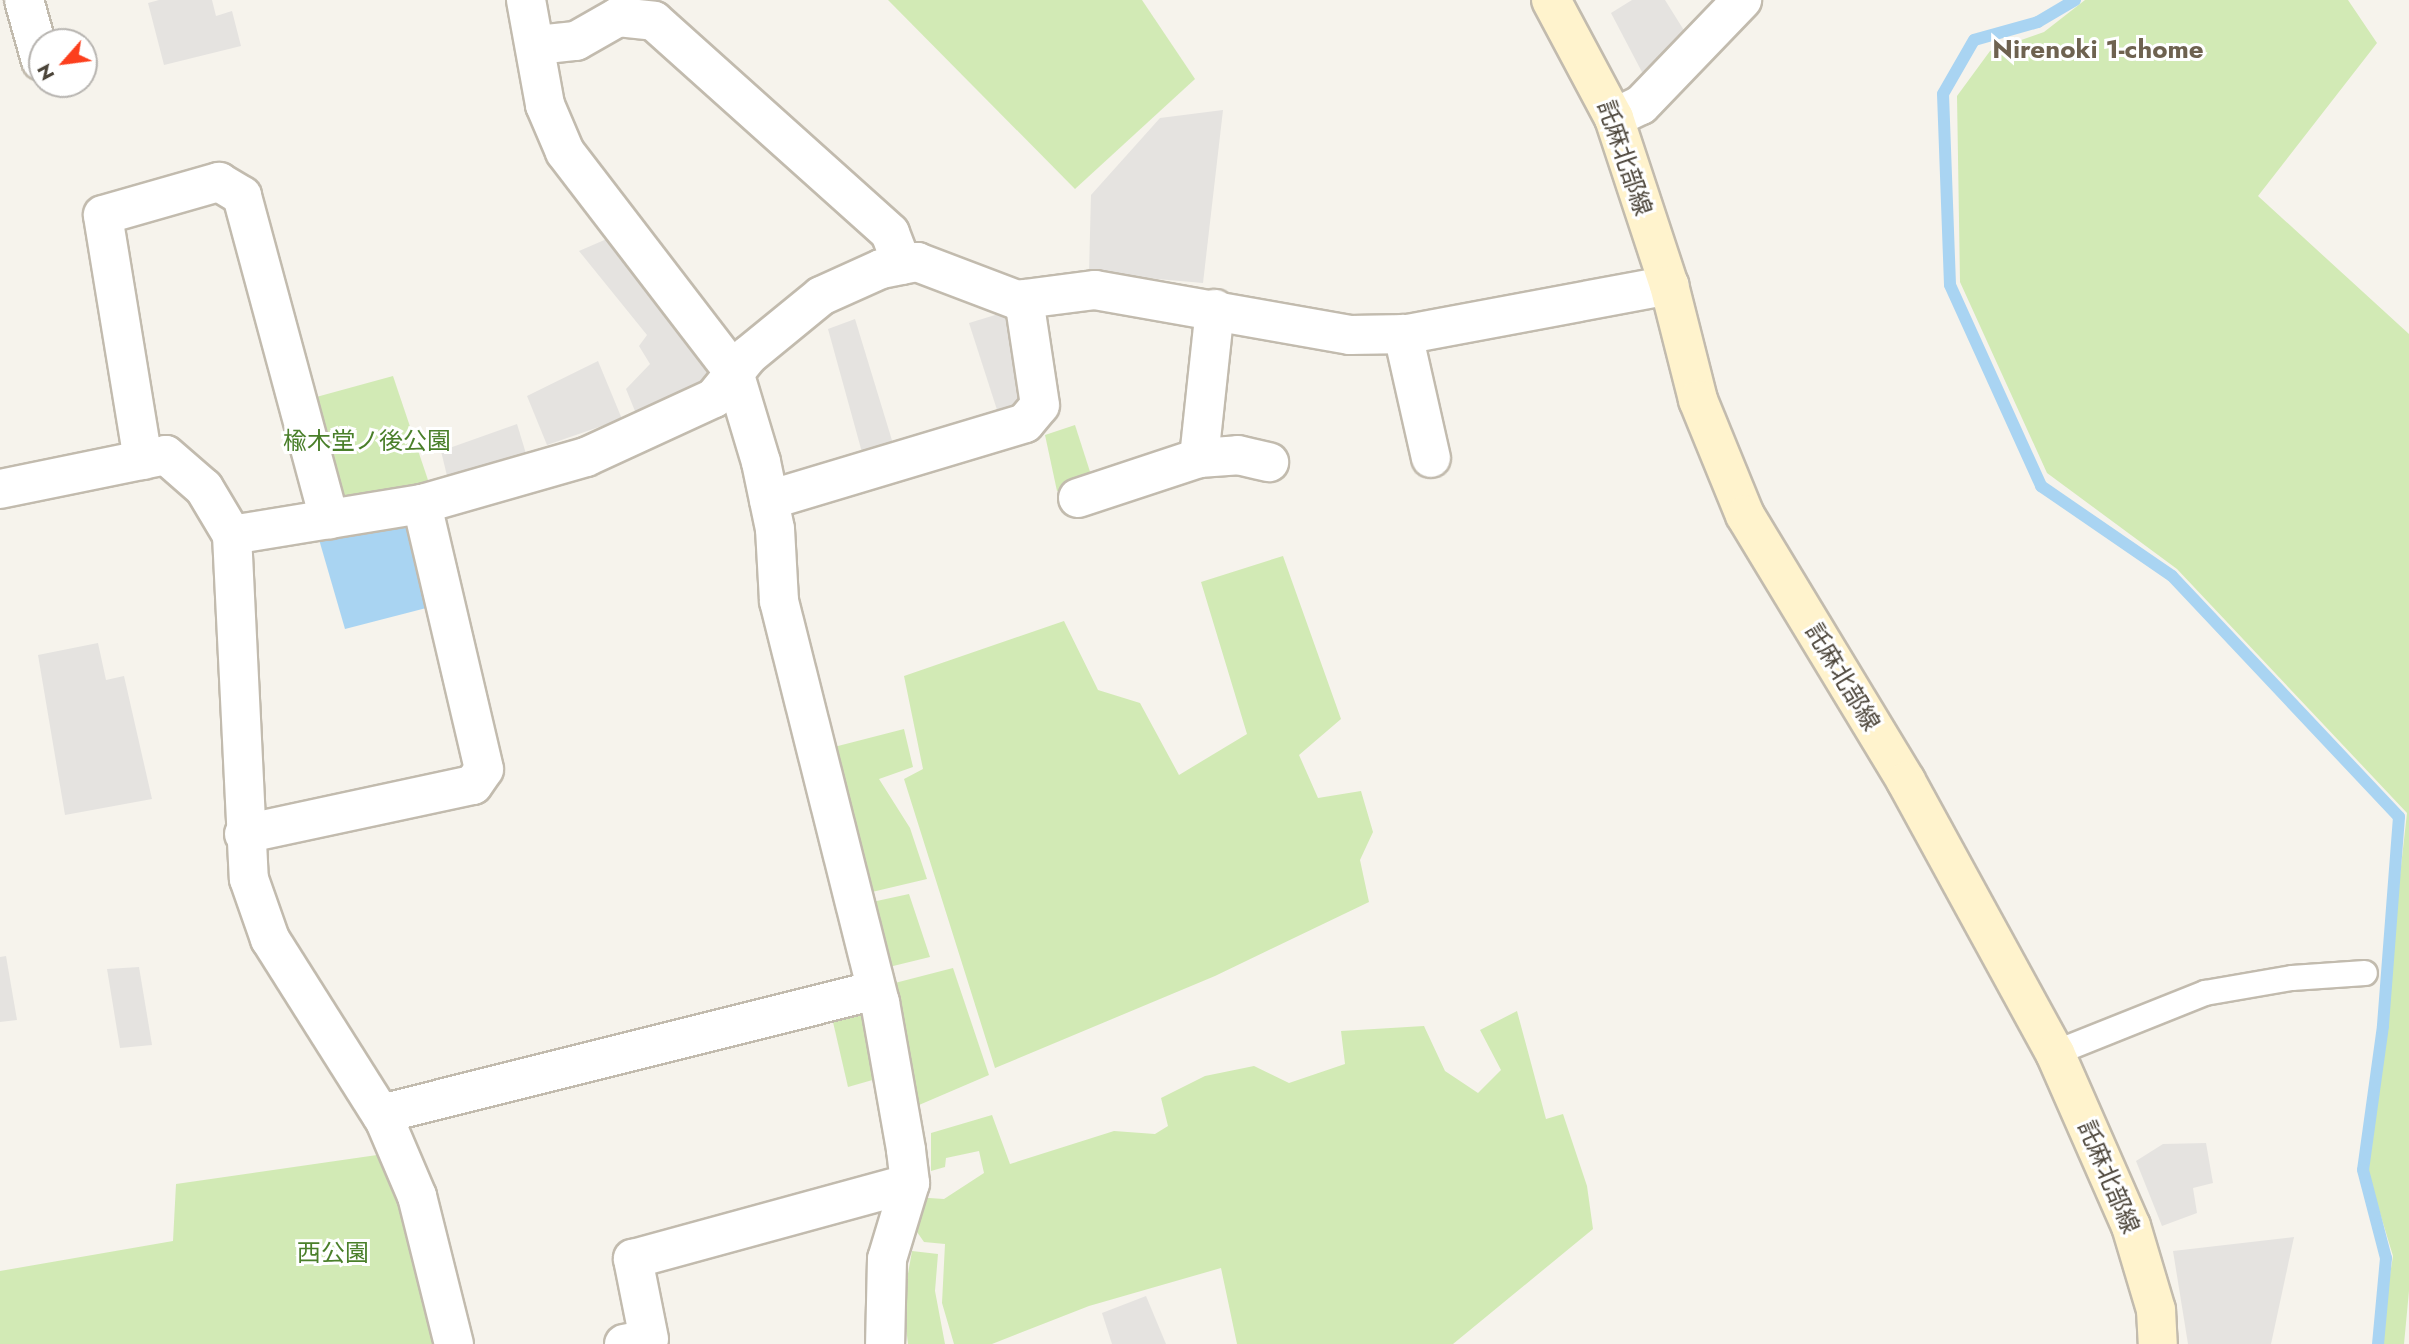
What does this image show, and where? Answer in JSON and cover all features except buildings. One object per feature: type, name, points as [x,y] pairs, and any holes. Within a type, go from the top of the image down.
[{"type":"main road","name":"託麻北部線","points":[[1551,0],[1614,118],[1669,285],[1698,401],[1745,516],[1906,781],[2055,1053],[2131,1226],[2156,1310],[2158,1344]]},
{"type":"street","points":[[24,0],[32,28]]},
{"type":"street","points":[[526,0],[537,45],[545,105],[565,152],[595,197],[734,372],[769,500],[779,601],[876,990],[910,1183],[887,1259],[885,1344]]},
{"type":"street","points":[[1614,118],[1641,105],[1742,0]]},
{"type":"street","points":[[537,45],[576,41],[618,17],[654,21],[890,233],[902,265]]},
{"type":"street","points":[[143,460],[103,215],[219,182],[242,196],[329,519]]},
{"type":"street","points":[[232,535],[422,504],[586,457],[714,398],[734,372],[821,296],[902,265],[917,262],[980,290],[1024,299],[1095,290],[1215,309],[1350,335],[1403,334],[1669,285]]},
{"type":"street","points":[[769,500],[1025,423],[1040,405],[1024,299]]},
{"type":"street","points":[[1199,458],[1215,309]]},
{"type":"street","points":[[1403,334],[1431,458]]},
{"type":"street","points":[[1077,498],[1199,458],[1238,454],[1269,462]]},
{"type":"street","points":[[0,489],[166,456],[187,470],[204,488],[232,535],[244,834],[249,878],[270,939],[381,1114],[417,1196],[454,1344]]},
{"type":"street","points":[[244,834],[473,785],[484,768],[422,504]]},
{"type":"street","points":[[381,1114],[876,990]]},
{"type":"street","points":[[624,1344],[649,1339],[633,1259],[910,1183]]},
{"type":"lane","points":[[2055,1053],[2205,993],[2292,978],[2365,973]]},
{"type":"green space","points":[[888,0],[1142,0],[1195,79],[1075,189]]},
{"type":"green space","points":[[2085,0],[2348,0],[2377,43],[2258,196],[2409,334],[2409,1291],[2404,1344],[2379,1344],[2393,1256],[2367,1170],[2407,813],[2177,569],[2047,473],[1960,282],[1957,96],[1990,51],[2044,32]]},
{"type":"green space","name":"楡木堂ノ後公園","points":[[393,376],[430,486],[353,503],[336,495],[309,399]]},
{"type":"green space","points":[[1075,425],[1093,481],[1057,491],[1045,435]]},
{"type":"green space","points":[[1283,556],[1341,719],[1299,755],[1318,798],[1361,791],[1373,832],[1360,860],[1369,902],[1215,976],[995,1068],[904,779],[923,769],[904,676],[1064,621],[1098,690],[1140,703],[1179,775],[1247,734],[1201,582]]},
{"type":"green space","points":[[904,729],[913,767],[879,779],[910,828],[927,879],[872,892],[834,747]]},
{"type":"green space","points":[[909,894],[930,957],[889,967],[872,902]]},
{"type":"green space","points":[[953,968],[989,1075],[919,1105],[891,984]]},
{"type":"green space","points":[[861,997],[883,1077],[848,1087],[830,1009]]},
{"type":"green space","points":[[1517,1011],[1546,1119],[1563,1114],[1587,1186],[1593,1229],[1453,1344],[1237,1344],[1221,1268],[1089,1306],[992,1344],[954,1344],[942,1303],[945,1244],[924,1242],[908,1219],[914,1197],[944,1199],[984,1173],[979,1151],[946,1158],[945,1167],[931,1171],[931,1133],[992,1115],[1010,1164],[1114,1131],[1155,1134],[1168,1126],[1161,1098],[1205,1076],[1254,1066],[1289,1083],[1345,1064],[1341,1031],[1424,1026],[1445,1071],[1478,1093],[1501,1070],[1480,1030]]},
{"type":"green space","name":"西公園","points":[[391,1153],[447,1344],[0,1344],[0,1271],[173,1241],[176,1184]]},
{"type":"green space","points":[[912,1251],[938,1254],[935,1291],[945,1344],[908,1344],[903,1302]]},
{"type":"shaded area","points":[[159,0],[212,0],[216,16],[232,11],[241,46],[164,65],[148,3]]},
{"type":"shaded area","points":[[1632,0],[1665,0],[1685,32],[1643,74],[1611,13]]},
{"type":"shaded area","points":[[1223,110],[1203,283],[1089,273],[1091,195],[1160,118]]},
{"type":"shaded area","points":[[609,238],[716,366],[702,385],[637,416],[626,389],[650,364],[639,346],[647,335],[579,251]]},
{"type":"shaded area","points":[[1005,312],[1027,392],[1019,411],[999,416],[969,323]]},
{"type":"shaded area","points":[[855,319],[894,447],[863,456],[828,329]]},
{"type":"shaded area","points":[[598,361],[622,419],[547,445],[527,396]]},
{"type":"shaded area","points":[[517,424],[527,457],[448,480],[441,451]]},
{"type":"shaded area","points":[[98,643],[106,680],[124,676],[152,799],[65,815],[38,655]]},
{"type":"shaded area","points":[[6,956],[17,1020],[0,1022],[0,957]]},
{"type":"shaded area","points":[[139,967],[152,1045],[120,1048],[107,969]]},
{"type":"shaded area","points":[[2206,1143],[2213,1183],[2193,1188],[2197,1213],[2162,1226],[2136,1161],[2163,1144]]},
{"type":"shaded area","points":[[2294,1237],[2271,1344],[2188,1344],[2173,1251]]},
{"type":"shaded area","points":[[1146,1296],[1166,1344],[1112,1344],[1102,1313]]},
{"type":"water","points":[[397,520],[413,531],[434,606],[345,629],[318,536]]},
{"type":"waterway","points":[[2075,0],[2038,22],[1974,40],[1943,94],[1950,285],[2041,486],[2172,576],[2399,817],[2383,1026],[2363,1170],[2386,1258],[2378,1344]]},
{"type":"district","name":"Nirenoki 1-chome","points":[[2098,50]]}]
